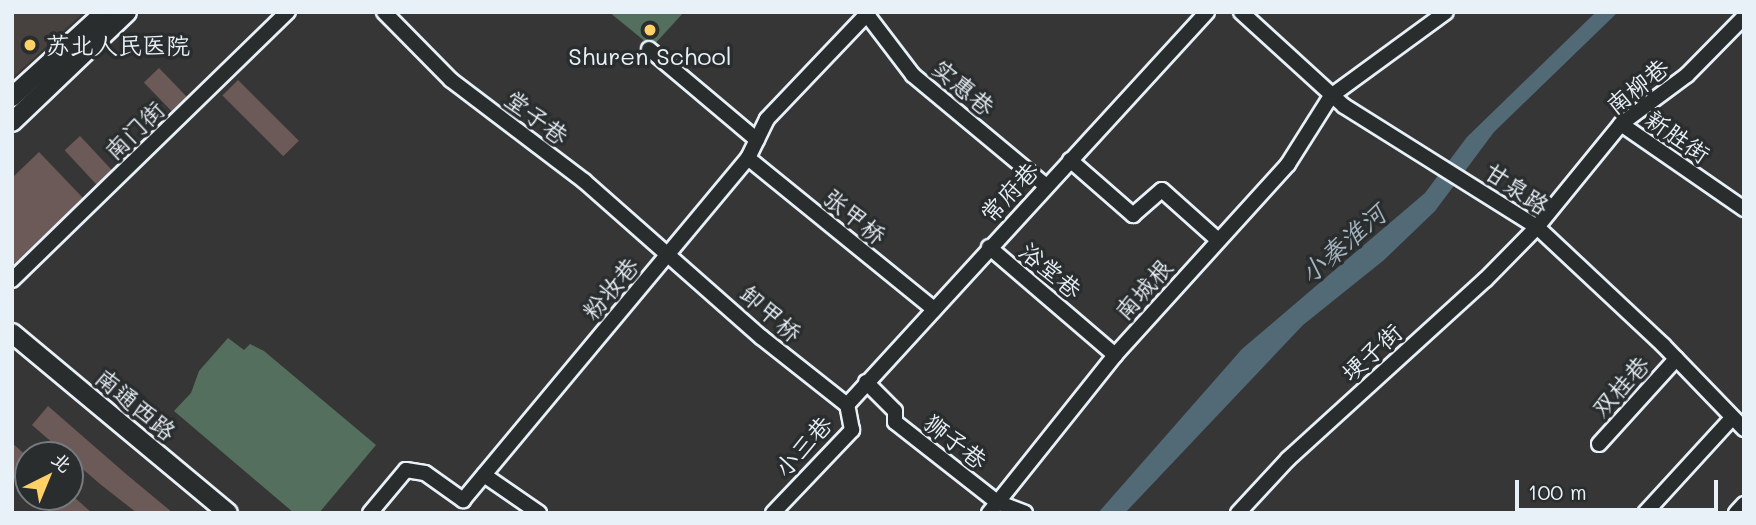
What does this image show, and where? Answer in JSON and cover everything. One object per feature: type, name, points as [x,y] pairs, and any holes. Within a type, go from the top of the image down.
[{"type":"main road","points":[[12,97],[105,12]]},
{"type":"main road","points":[[12,122],[127,12]]},
{"type":"main road","name":"南通西路","points":[[12,333],[228,513]]},
{"type":"main road","name":"南通西路","points":[[12,348],[209,513]]},
{"type":"street","name":"南门街","points":[[12,280],[288,12]]},
{"type":"street","name":"堂子巷","points":[[384,12],[450,80],[669,252]]},
{"type":"street","name":"常府巷","points":[[847,405],[1045,185],[1207,12]]},
{"type":"street","name":"甘泉路","points":[[1241,12],[1331,96],[1537,227],[1676,359],[1744,429]]},
{"type":"street","points":[[1331,96],[1446,12]]},
{"type":"street","name":"粉妆巷","points":[[370,513],[406,470],[425,473],[463,500],[748,158],[767,119],[867,13]]},
{"type":"street","name":"实惠巷","points":[[867,13],[913,75],[1045,185]]},
{"type":"street","name":"南柳巷","points":[[1537,227],[1621,124],[1686,75],[1744,17]]},
{"type":"street","points":[[649,49],[757,140]]},
{"type":"street","name":"南城根","points":[[993,507],[1115,355],[1288,164],[1331,96]]},
{"type":"street","name":"新胜街","points":[[1621,124],[1744,209]]},
{"type":"street","name":"张甲桥","points":[[748,158],[934,309]]},
{"type":"street","points":[[1070,160],[1133,215],[1162,190],[1218,240]]},
{"type":"street","name":"埂子街","points":[[1238,513],[1288,459],[1537,227]]},
{"type":"street","name":"浴堂巷","points":[[989,247],[1115,355]]},
{"type":"street","name":"卸甲桥","points":[[669,252],[761,337],[847,405]]},
{"type":"street","name":"双桂巷","points":[[1599,444],[1676,359]]},
{"type":"street","name":"狮子巷","points":[[866,382],[895,411],[895,422],[993,507]]},
{"type":"street","name":"小三巷","points":[[774,513],[852,430],[847,405]]},
{"type":"street","points":[[1645,513],[1732,418]]},
{"type":"street","points":[[484,475],[539,513]]},
{"type":"street","points":[[1736,513],[1744,504]]},
{"type":"street","points":[[993,507],[1026,513]]},
{"type":"shaded area","name":"苏北人民医院","points":[[12,12],[84,12],[12,78]]},
{"type":"green space","name":"Shuren School","points":[[609,12],[684,12],[652,47]]},
{"type":"green space","points":[[228,338],[244,350],[250,344],[264,351],[376,445],[319,513],[294,513],[174,411],[191,393],[199,371]]},
{"type":"water","points":[[1596,12],[1618,12],[1494,132],[1435,211],[1384,260],[1303,325],[1125,513],[1098,513],[1242,349],[1425,193],[1467,137]]},
{"type":"building","points":[[159,68],[187,97],[172,111],[144,83]]},
{"type":"building","points":[[238,80],[299,141],[283,156],[222,96]]},
{"type":"building","points":[[80,136],[112,170],[97,185],[65,150]]},
{"type":"building","points":[[39,152],[83,198],[12,266],[12,178]]},
{"type":"building","points":[[48,406],[173,513],[137,513],[84,470],[84,441],[50,441],[32,425]]},
{"type":"building","points":[[12,443],[14,478],[12,476]]},
{"type":"building","points":[[84,506],[92,513],[53,511],[84,511]]},
{"type":"place","name":"Shuren School","points":[[650,30]]},
{"type":"place","name":"苏北人民医院","points":[[30,45]]},
{"type":"water label","name":"小秦淮河","points":[[1343,244]]}]
